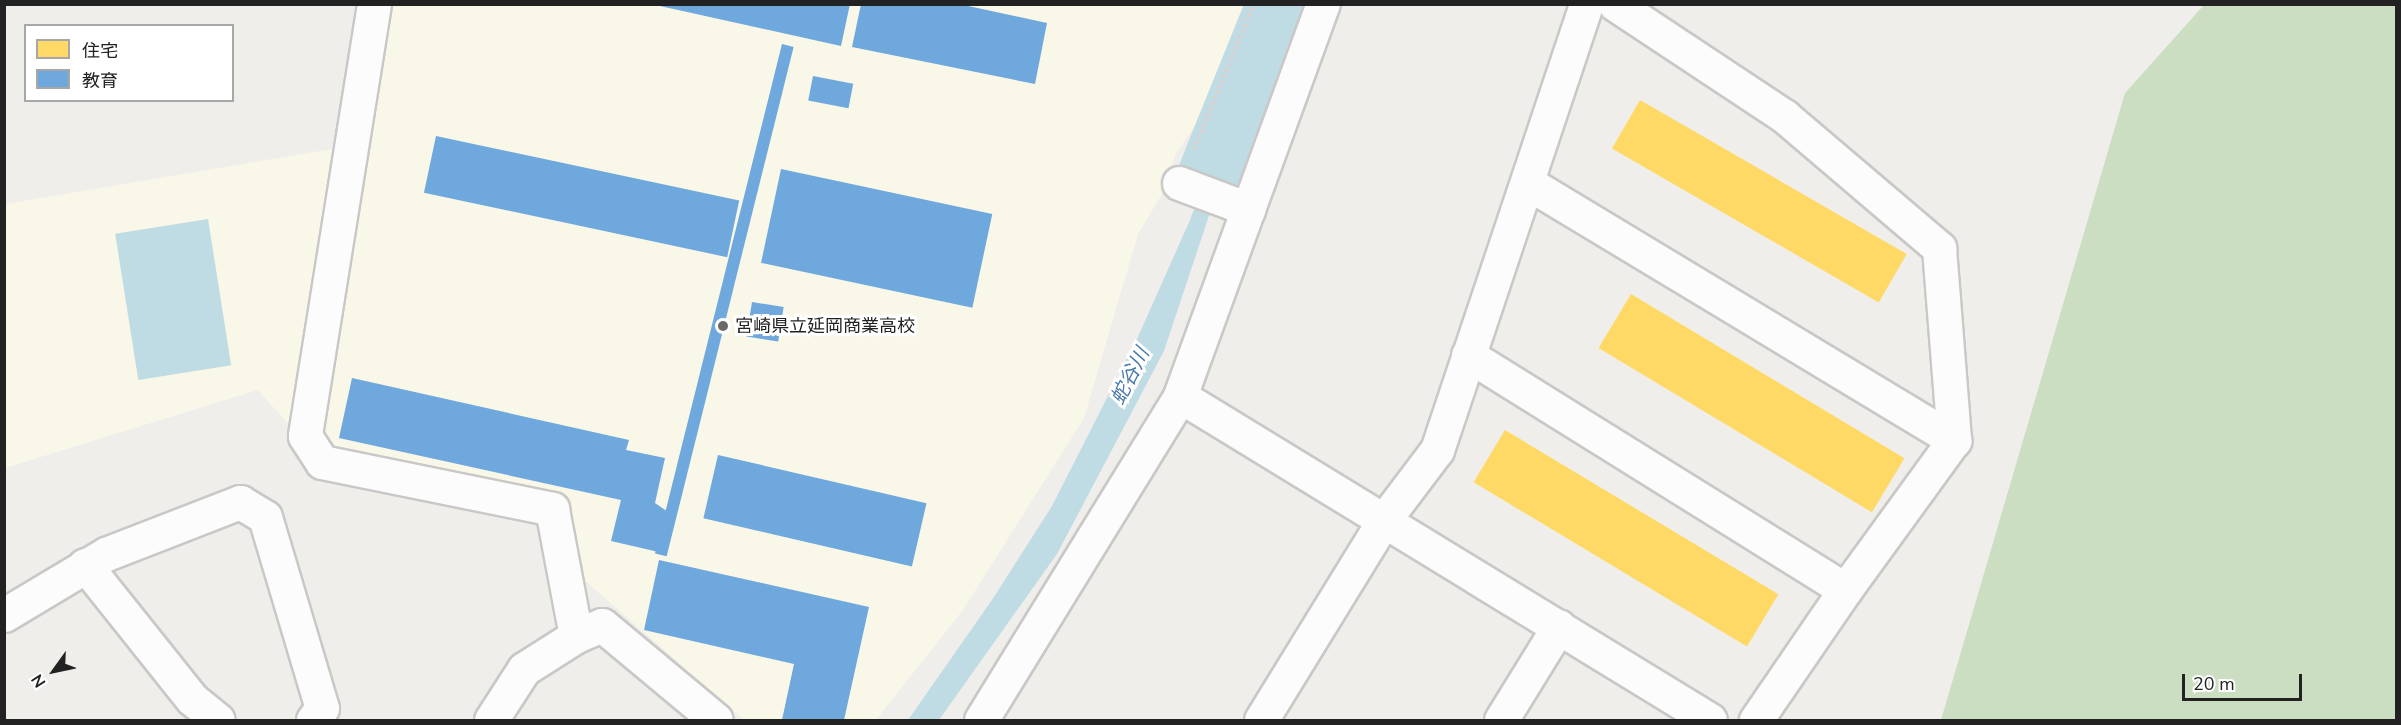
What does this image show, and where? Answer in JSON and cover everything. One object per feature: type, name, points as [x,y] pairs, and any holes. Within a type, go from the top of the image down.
[{"type":"street","points":[[374,4],[305,436],[321,462],[552,509],[576,636]]},
{"type":"street","points":[[981,720],[1180,396],[1246,209],[1323,4]]},
{"type":"street","points":[[1261,720],[1384,520],[1437,450],[1586,4]]},
{"type":"street","points":[[1615,4],[1784,116],[1939,248],[1954,441],[1845,590],[1756,720]]},
{"type":"street","points":[[1528,183],[1954,441]]},
{"type":"street","points":[[1185,185],[1246,209]]},
{"type":"street","points":[[1468,355],[1845,590]]},
{"type":"street","points":[[1180,396],[1710,720]]},
{"type":"street","points":[[4,615],[106,554],[240,502],[265,517],[322,708],[313,720]]},
{"type":"street","points":[[86,565],[192,699],[218,720]]},
{"type":"street","points":[[491,720],[524,669],[576,636],[602,625],[704,716]]},
{"type":"street","points":[[1501,720],[1558,626]]},
{"type":"path","points":[[1185,185],[1254,4]]},
{"type":"shaded area","name":"宮崎県立延岡商業高校","points":[[388,5],[1247,5],[1196,124],[1176,153],[1162,194],[1138,234],[1084,418],[963,610],[876,720],[744,720],[575,572],[569,500],[325,445],[319,430]]},
{"type":"shaded area","points":[[332,149],[292,428],[258,390],[5,468],[5,204]]},
{"type":"green space","points":[[2204,5],[2396,5],[2396,720],[1941,720],[2125,93]]},
{"type":"water","points":[[1272,5],[1279,5],[1164,351],[1057,554],[939,720],[908,720],[994,597],[1052,506],[1137,339],[1190,220]]},
{"type":"water","points":[[208,219],[231,365],[138,380],[115,234]]},
{"type":"building: 住宅","points":[[1640,100],[1907,254],[1879,302],[1612,148]]},
{"type":"building: 住宅","points":[[1631,294],[1904,458],[1872,512],[1599,348]]},
{"type":"building: 住宅","points":[[1505,430],[1778,594],[1747,647],[1474,482]]},
{"type":"building: 教育","points":[[651,4],[850,4],[841,46]]},
{"type":"building: 教育","points":[[861,4],[959,4],[1047,23],[1035,84],[852,47]]},
{"type":"building: 教育","points":[[782,44],[794,47],[667,556],[655,553]]},
{"type":"building: 教育","points":[[813,76],[853,84],[848,108],[808,101]]},
{"type":"building: 教育","points":[[436,136],[739,200],[727,257],[424,193]]},
{"type":"building: 教育","name":"宮崎県立延岡商業高校","points":[[781,169],[992,214],[972,308],[761,263]]},
{"type":"building: 教育","points":[[752,302],[784,307],[778,342],[747,337]]},
{"type":"building: 教育","points":[[352,378],[629,440],[626,450],[665,458],[655,503],[671,514],[663,553],[611,541],[621,500],[339,438]]},
{"type":"building: 教育","points":[[718,455],[927,503],[912,566],[703,518]]},
{"type":"building: 教育","points":[[659,560],[869,607],[844,720],[782,720],[794,664],[644,630]]},
{"type":"waterway","name":"蛇谷川","points":[[1215,172],[1283,4]]},
{"type":"place","name":"宮崎県立延岡商業高校","points":[[723,326]]}]
